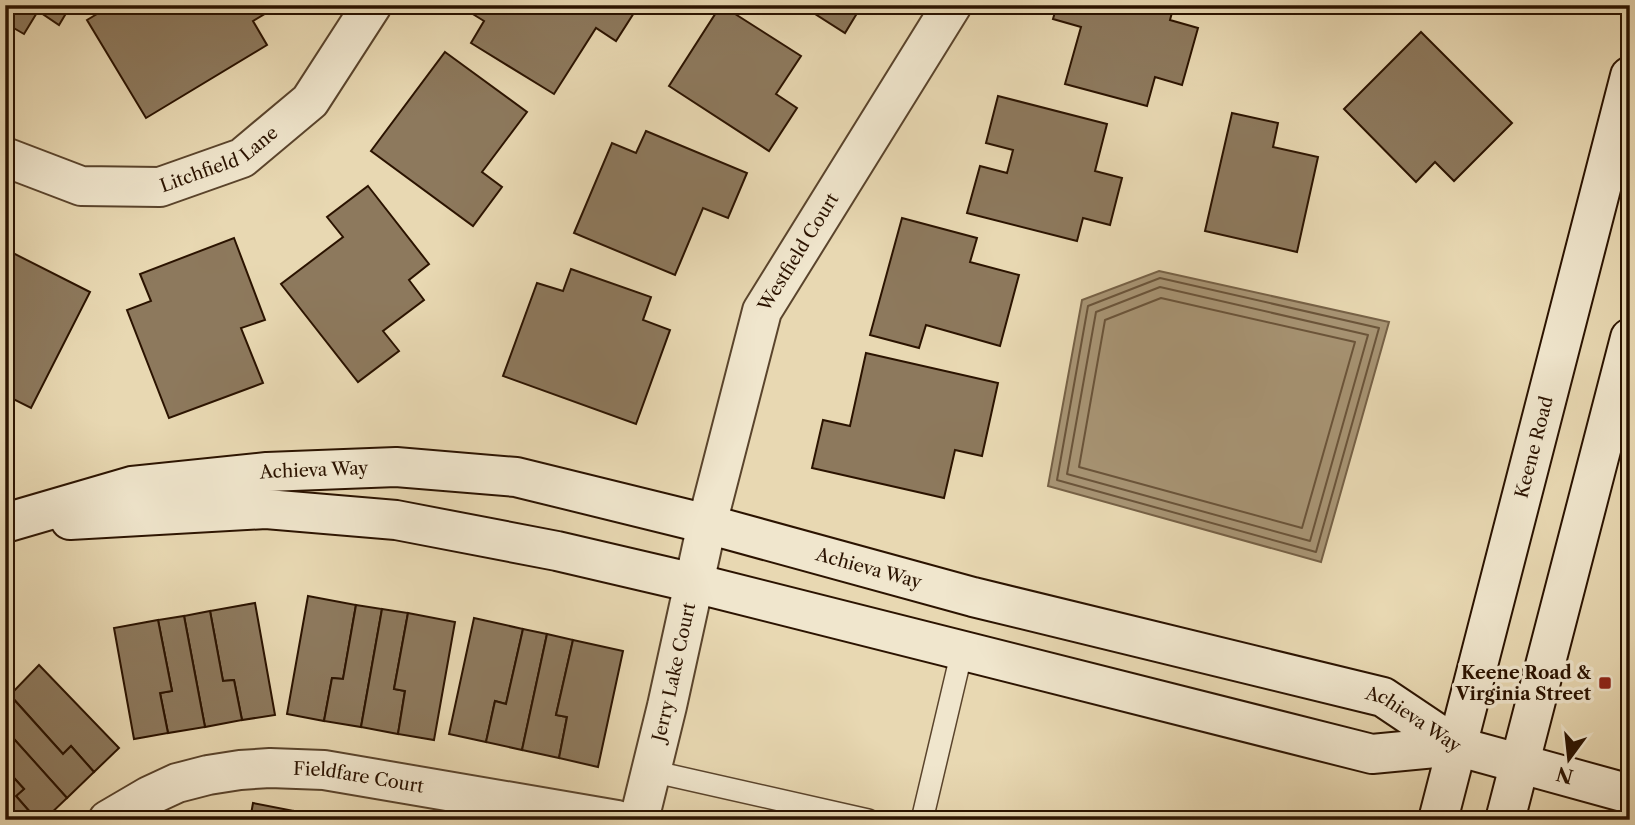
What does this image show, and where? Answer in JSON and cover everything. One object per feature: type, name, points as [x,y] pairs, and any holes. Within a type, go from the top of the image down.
[{"type":"street","name":"Litchfield Lane","points":[[5,157],[81,186],[160,187],[242,158],[310,101],[372,5]]},
{"type":"street","name":"Westfield Court","points":[[707,524],[762,311],[952,5]]},
{"type":"street","name":"Keene Road","points":[[1438,820],[1630,76]]},
{"type":"street","points":[[1505,820],[1630,338]]},
{"type":"street","name":"Achieva Way","points":[[6,523],[132,486],[267,472],[396,467],[516,477],[707,524],[973,597],[1383,697],[1457,746]]},
{"type":"street","name":"Achieva Way","points":[[6,523],[266,509],[396,520],[557,551],[694,583],[1372,754],[1457,746]]},
{"type":"street","name":"Jerry Lake Court","points":[[639,820],[707,524]]},
{"type":"street","points":[[1457,746],[1630,793]]},
{"type":"street","name":"Fieldfare Court","points":[[108,820],[177,783],[208,775],[270,768],[324,770],[617,820]]},
{"type":"lane","points":[[922,820],[962,651]]},
{"type":"lane","points":[[651,771],[868,820]]},
{"type":"water","points":[[1159,271],[1389,322],[1321,562],[1048,486],[1082,300]]},
{"type":"building","points":[[5,5],[71,5],[59,25],[38,11],[24,34],[5,23]]},
{"type":"building","points":[[112,5],[278,6],[253,21],[267,45],[146,118],[87,20]]},
{"type":"building","points":[[465,5],[639,5],[616,41],[596,28],[554,94],[471,43],[484,21],[463,8]]},
{"type":"building","points":[[721,5],[801,56],[776,94],[797,108],[769,151],[669,86]]},
{"type":"building","points":[[801,5],[862,5],[845,33]]},
{"type":"building","points":[[1057,5],[1174,5],[1170,20],[1198,28],[1182,85],[1155,77],[1147,106],[1065,84],[1081,27],[1053,19]]},
{"type":"building","points":[[1430,5],[1500,5],[1430,10]]},
{"type":"building","points":[[1421,32],[1512,123],[1454,181],[1435,162],[1416,182],[1344,109]]},
{"type":"building","points":[[445,52],[527,112],[482,172],[502,187],[473,226],[371,151]]},
{"type":"building","points":[[998,96],[1107,124],[1095,171],[1122,178],[1110,225],[1083,218],[1077,241],[967,213],[980,166],[1007,173],[1013,150],[986,143]]},
{"type":"building","points":[[1232,113],[1278,123],[1273,147],[1318,157],[1297,252],[1205,231]]},
{"type":"building","points":[[646,131],[747,173],[728,218],[703,208],[675,275],[574,233],[612,143],[636,153]]},
{"type":"building","points":[[368,186],[429,264],[409,280],[424,300],[383,331],[399,351],[358,382],[281,284],[343,237],[327,217]]},
{"type":"building","points":[[902,218],[977,238],[970,262],[1019,275],[1000,346],[926,325],[919,348],[870,335]]},
{"type":"building","points":[[234,238],[265,320],[241,328],[263,383],[169,418],[127,310],[151,301],[140,274]]},
{"type":"building","points":[[5,249],[90,292],[31,408],[5,395]]},
{"type":"building","points":[[571,269],[651,297],[643,320],[670,330],[636,424],[503,376],[537,283],[563,291]]},
{"type":"building","points":[[866,353],[998,383],[982,456],[955,450],[944,498],[812,468],[823,420],[850,426]]},
{"type":"building","points":[[308,596],[356,605],[343,679],[332,678],[324,721],[287,714]]},
{"type":"building","points":[[255,603],[275,715],[242,720],[234,680],[223,681],[210,611]]},
{"type":"building","points":[[356,605],[382,609],[361,727],[324,721],[332,678],[343,679]]},
{"type":"building","points":[[382,609],[408,613],[394,689],[405,691],[398,734],[361,727]]},
{"type":"building","points":[[210,611],[223,681],[234,680],[242,720],[205,727],[184,616]]},
{"type":"building","points":[[408,613],[455,622],[434,740],[398,734],[405,691],[394,689]]},
{"type":"building","points":[[184,616],[205,727],[168,733],[160,693],[172,691],[158,620]]},
{"type":"building","points":[[474,618],[523,629],[506,704],[495,701],[486,742],[449,734]]},
{"type":"building","points":[[158,620],[172,691],[160,693],[168,733],[134,739],[114,628]]},
{"type":"building","points":[[523,629],[547,634],[522,750],[486,742],[495,701],[506,704]]},
{"type":"building","points":[[547,634],[573,640],[556,715],[567,717],[559,758],[522,750]]},
{"type":"building","points":[[573,640],[623,651],[598,767],[559,758],[567,717],[556,715]]},
{"type":"building","points":[[39,665],[119,748],[94,772],[71,746],[63,754],[10,695]]},
{"type":"building","points":[[9,694],[63,754],[71,746],[94,772],[67,798],[5,729],[5,698]]},
{"type":"building","points":[[5,729],[67,798],[44,820],[37,820],[16,796],[24,789],[5,768]]},
{"type":"building","points":[[5,768],[24,789],[16,796],[37,820],[5,820]]},
{"type":"building","points":[[253,803],[294,811],[292,820],[250,820]]},
{"type":"building","points":[[294,811],[331,817],[330,820],[292,820]]},
{"type":"place","name":"Keene Road & Virginia Street","points":[[1605,683]]}]
